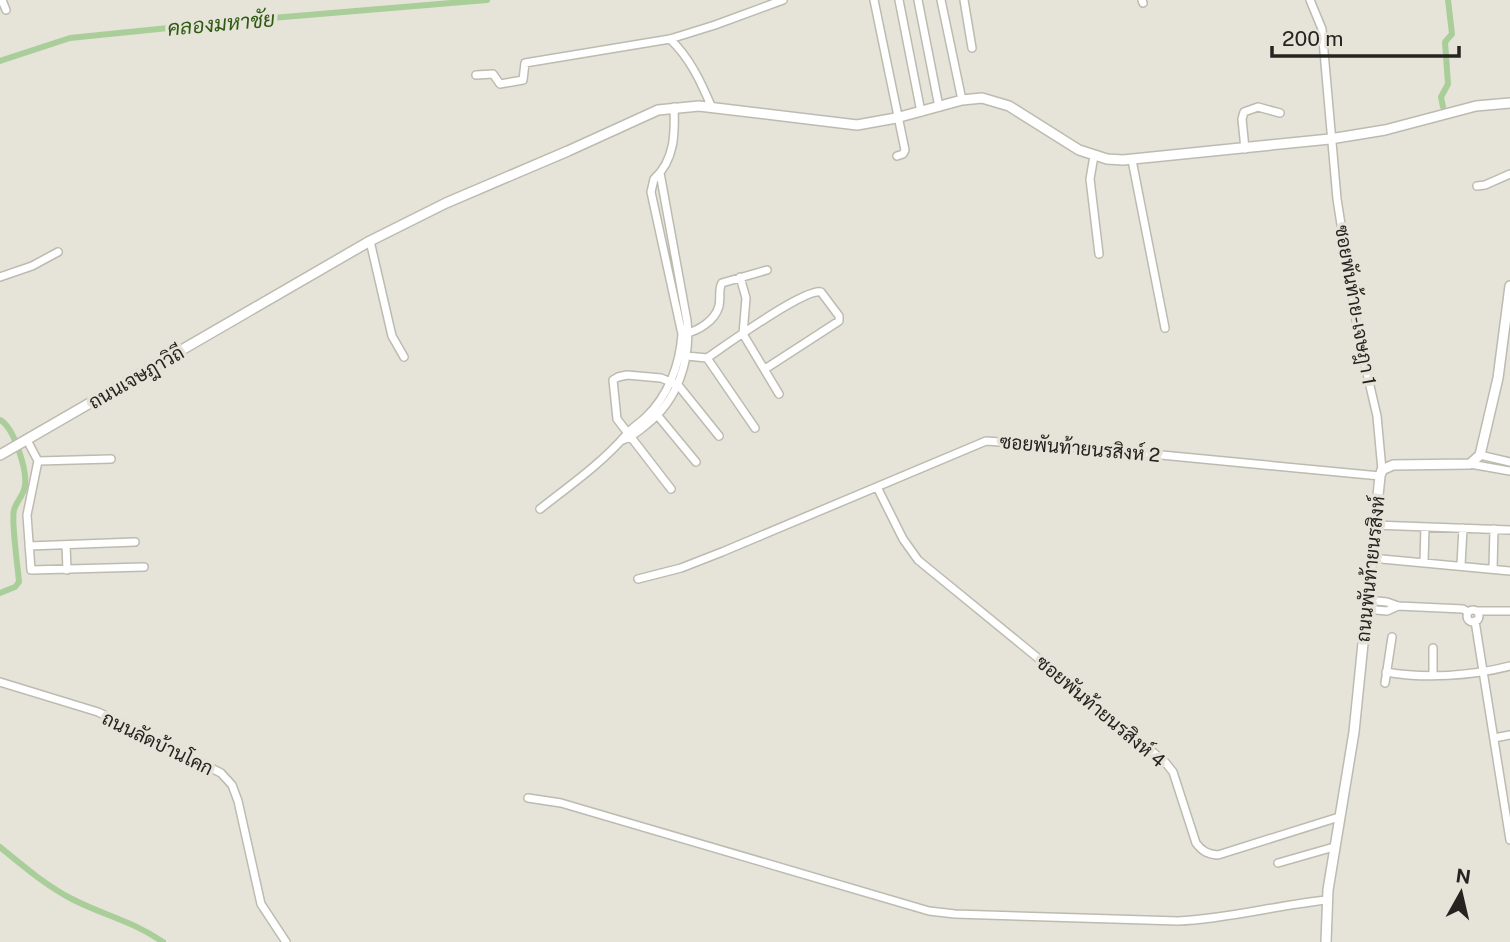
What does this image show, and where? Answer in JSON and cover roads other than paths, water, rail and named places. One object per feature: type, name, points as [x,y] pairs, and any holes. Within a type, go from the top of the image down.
[{"type":"street","points":[[2,0],[6,10]]},
{"type":"street","points":[[476,75],[493,74],[498,82],[504,84],[523,80],[525,62],[670,39],[783,0]]},
{"type":"street","points":[[874,0],[896,118],[905,150],[897,156]]},
{"type":"street","points":[[899,0],[921,112]]},
{"type":"street","points":[[918,0],[939,107]]},
{"type":"street","points":[[941,0],[962,100],[982,99],[1009,106],[1079,150],[1107,159],[1132,160],[1330,139],[1385,130],[1476,106],[1510,103]]},
{"type":"street","points":[[964,0],[972,48]]},
{"type":"street","name":"ซอยพันท้าย-เจษฎา 1","points":[[1310,0],[1322,29],[1337,199],[1359,339],[1379,426],[1381,473]]},
{"type":"street","points":[[670,39],[683,51],[701,81],[712,108]]},
{"type":"street","name":"ถนนเจษฎาวิถี","points":[[0,455],[369,241],[446,203],[568,152],[647,114],[674,107],[712,108],[847,125],[896,118],[962,100]]},
{"type":"street","points":[[626,437],[658,416],[687,356],[685,334],[652,192],[653,179],[660,173],[675,138],[674,107]]},
{"type":"street","points":[[1245,149],[1242,118],[1244,112],[1258,107],[1280,113]]},
{"type":"street","points":[[1094,156],[1090,179],[1099,254]]},
{"type":"street","points":[[1132,160],[1165,328]]},
{"type":"street","points":[[1476,186],[1510,174]]},
{"type":"street","points":[[369,241],[392,336],[404,357]]},
{"type":"street","points":[[0,277],[58,253]]},
{"type":"street","points":[[685,334],[695,331],[714,316],[722,282],[767,270]]},
{"type":"street","points":[[740,277],[746,298],[743,334],[779,394]]},
{"type":"street","points":[[1471,464],[1480,455],[1499,371],[1510,286]]},
{"type":"street","points":[[687,356],[707,358],[813,290],[821,292],[839,316],[839,321],[765,369]]},
{"type":"street","points":[[540,509],[626,437],[653,410],[674,384],[685,334]]},
{"type":"street","points":[[707,358],[755,428]]},
{"type":"street","points":[[671,489],[626,437],[617,419],[613,380],[627,375],[661,378],[674,384],[719,436]]},
{"type":"street","points":[[658,416],[695,462]]},
{"type":"street","points":[[27,440],[38,461],[28,508],[31,570],[144,567]]},
{"type":"street","name":"ซอยพันท้ายนรสิงห์ 2","points":[[638,579],[681,568],[976,444],[995,441],[1381,473]]},
{"type":"street","points":[[1480,455],[1510,462]]},
{"type":"street","points":[[38,461],[111,459]]},
{"type":"street","name":"ถนนพันท้ายนรสิงห์","points":[[1326,942],[1327,901],[1354,732],[1381,473],[1403,464],[1471,464]]},
{"type":"street","points":[[1471,464],[1510,471]]},
{"type":"street","name":"ซอยพันท้ายนรสิงห์ 4","points":[[877,487],[902,539],[918,560],[1165,762],[1173,772],[1196,843],[1201,850],[1218,855],[1339,817]]},
{"type":"street","points":[[1374,525],[1510,530]]},
{"type":"street","points":[[1424,562],[1425,527]]},
{"type":"street","points":[[1461,565],[1463,528]]},
{"type":"street","points":[[1493,569],[1494,529]]},
{"type":"street","points":[[29,546],[135,542]]},
{"type":"street","points":[[66,545],[67,570]]},
{"type":"street","points":[[1371,558],[1510,571]]},
{"type":"street","points":[[1366,604],[1387,601],[1398,607],[1463,609],[1468,612]]},
{"type":"street","points":[[1468,612],[1474,609],[1510,611]]},
{"type":"street","points":[[1475,621],[1479,617],[1477,611]]},
{"type":"street","points":[[1468,612],[1468,618],[1475,621]]},
{"type":"street","points":[[1475,621],[1510,840]]},
{"type":"street","points":[[1385,683],[1392,638]]},
{"type":"street","points":[[1433,648],[1433,674]]},
{"type":"street","points":[[1386,672],[1415,676],[1484,673],[1510,666]]},
{"type":"street","name":"ถนนลัดบ้านโคก","points":[[0,682],[99,712],[221,773],[232,785],[238,801],[261,904],[286,942]]},
{"type":"street","points":[[1494,738],[1510,735]]},
{"type":"street","points":[[1500,780],[1510,778]]},
{"type":"street","points":[[528,798],[561,803],[942,913],[1178,921],[1327,901]]},
{"type":"street","points":[[1278,863],[1334,847]]},
{"type":"waterway","name":"คลองมหาชัย","points":[[0,61],[70,38],[487,0]]},
{"type":"waterway","points":[[1443,107],[1441,97],[1448,84],[1445,42],[1452,34],[1448,0]]},
{"type":"waterway","points":[[0,420],[15,440],[25,478],[24,489],[13,516],[19,582],[15,587],[0,593]]},
{"type":"waterway","points":[[0,847],[60,893],[139,928],[163,942]]}]
